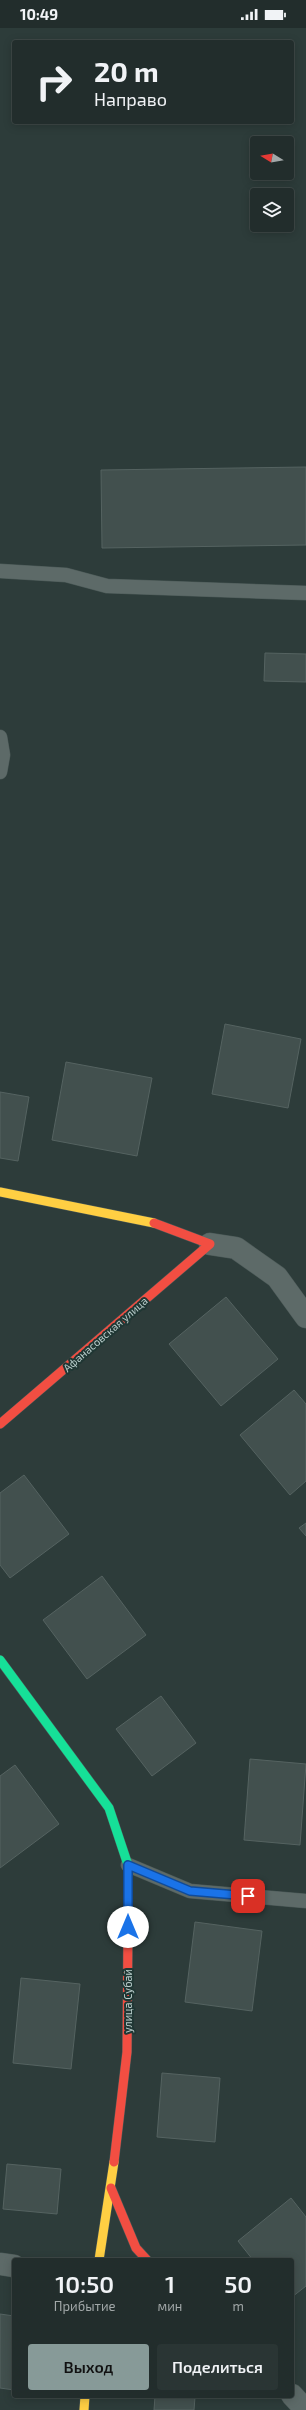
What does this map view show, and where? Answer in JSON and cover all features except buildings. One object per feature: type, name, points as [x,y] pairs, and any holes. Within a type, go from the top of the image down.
[{"type":"street","points":[[0,1192],[144,1220],[210,1244],[236,1248],[277,1277],[306,1317]]},
{"type":"street","name":"Афанасовская улица","points":[[0,1424],[210,1244]]},
{"type":"street","name":"улица Субай","points":[[0,1660],[109,1808],[128,1865],[127,2052],[111,2188],[99,2258]]},
{"type":"street","name":"улица Субай","points":[[111,2188],[136,2248],[145,2258]]},
{"type":"street","points":[[0,2264],[12,2266]]},
{"type":"street","points":[[294,2397],[306,2410]]},
{"type":"street","points":[[84,2410],[85,2398]]},
{"type":"lane","points":[[0,571],[66,575],[107,586],[306,593]]},
{"type":"lane","points":[[0,737],[3,755],[0,772]]},
{"type":"lane","points":[[128,1865],[190,1891],[306,1900]]},
{"type":"traffic: fast","points":[[0,1660],[109,1808],[128,1865],[128,1928]]},
{"type":"traffic: slow","points":[[0,1192],[154,1223]]},
{"type":"traffic: slow","points":[[99,2258],[114,2162]]},
{"type":"traffic: slow","points":[[84,2410],[85,2398]]},
{"type":"traffic: jam","points":[[0,1424],[210,1244],[154,1223]]},
{"type":"traffic: jam","points":[[114,2162],[127,2052],[128,1928]]},
{"type":"traffic: jam","points":[[111,2188],[136,2248],[145,2258]]},
{"type":"route","points":[[128,1927],[128,1865],[190,1891],[248,1896]]}]
